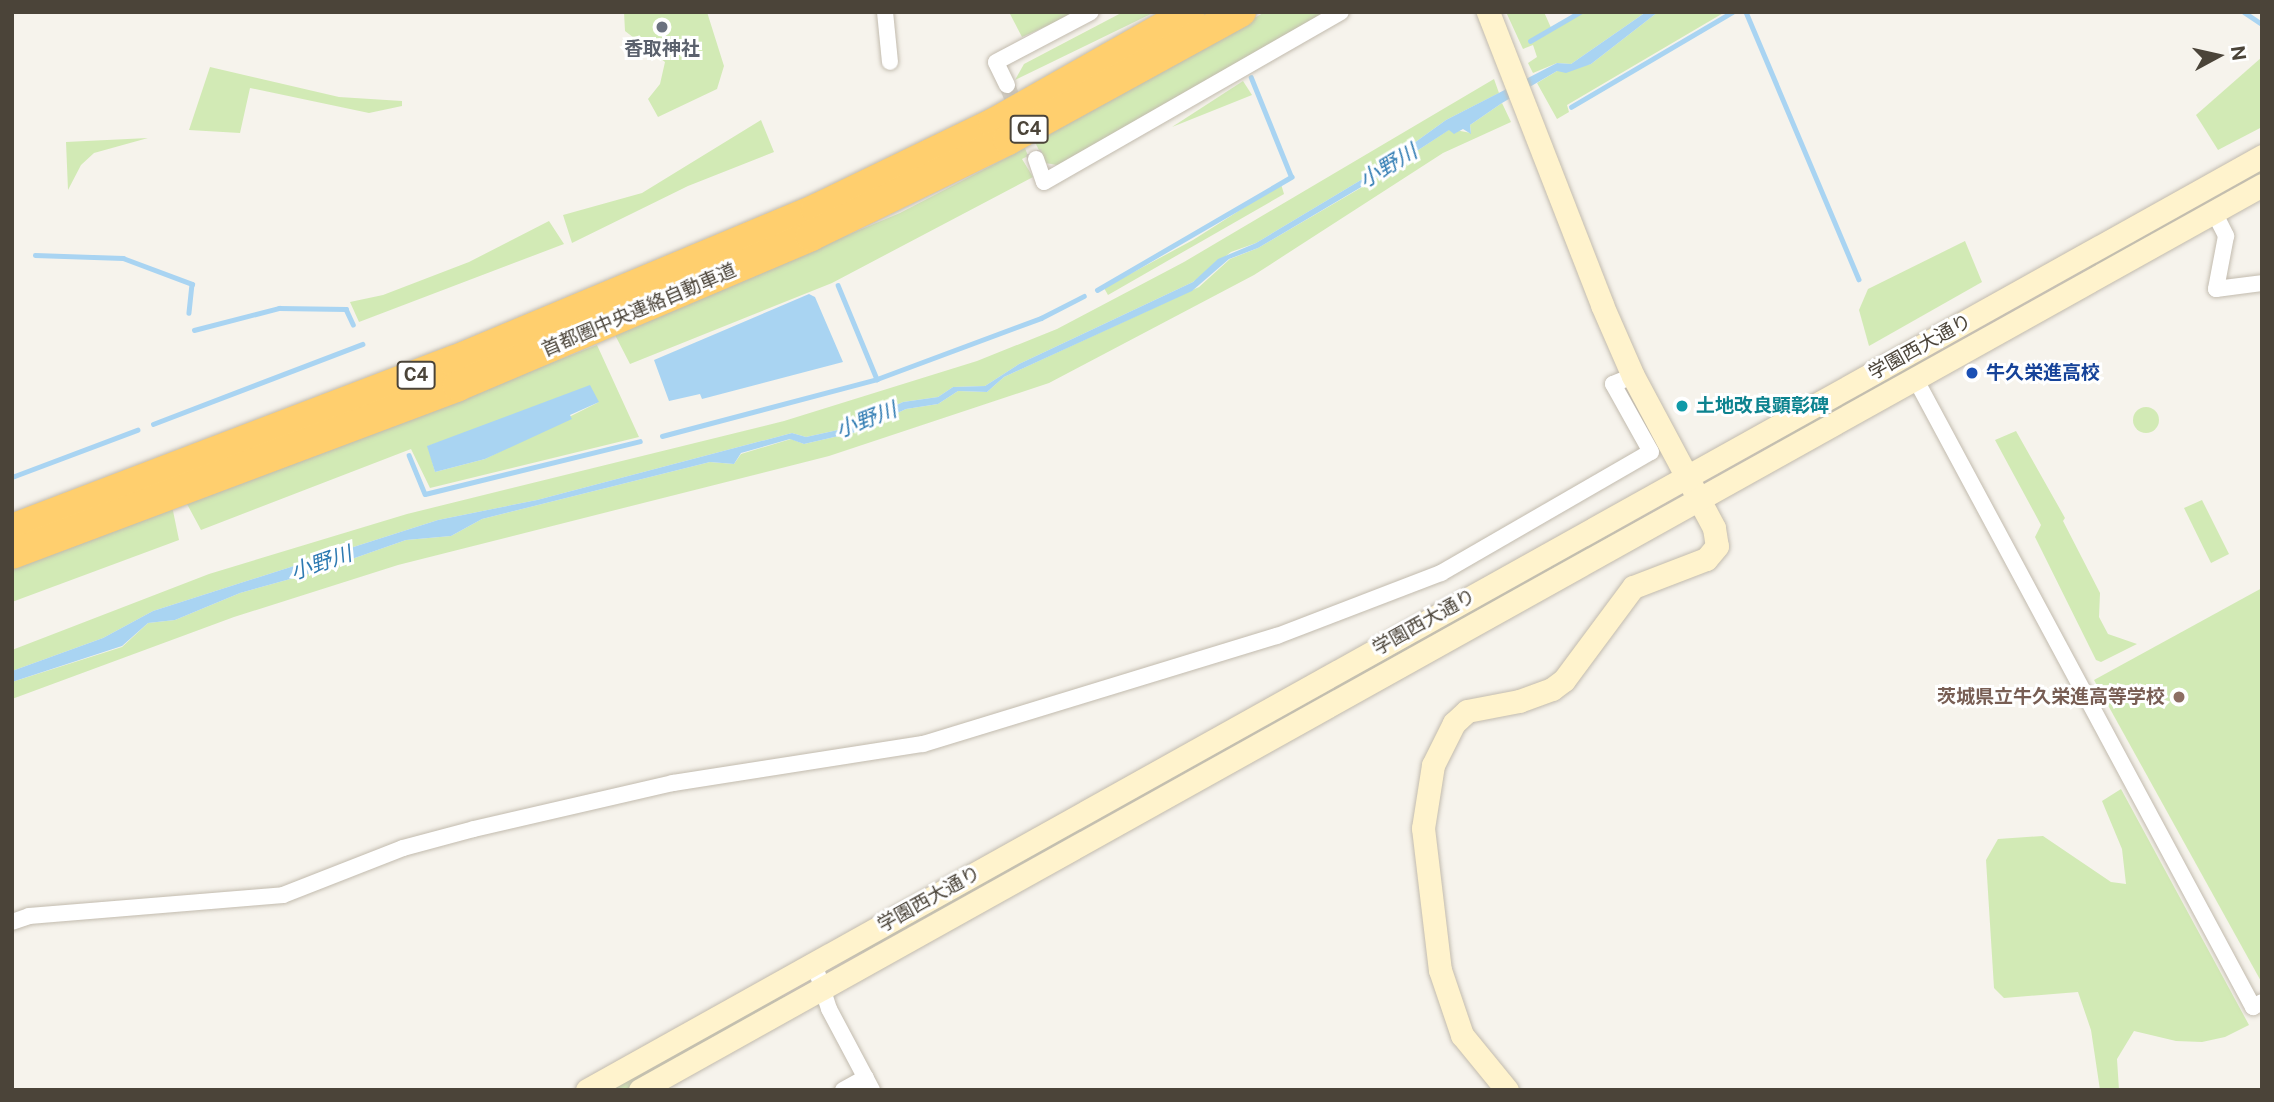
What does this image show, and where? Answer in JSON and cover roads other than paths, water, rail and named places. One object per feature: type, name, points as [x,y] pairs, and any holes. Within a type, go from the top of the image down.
[{"type":"highway","name":"首都圏中央連絡自動車道","points":[[12,528],[453,361],[816,209],[994,122],[1190,12]]},
{"type":"highway","name":"首都圏中央連絡自動車道","points":[[12,554],[458,386],[787,247],[1008,140],[1241,12]]},
{"type":"main road","points":[[1488,12],[1633,376],[1700,499],[1714,528],[1717,547],[1712,555],[1633,587],[1564,680],[1552,689],[1519,701],[1467,711],[1443,741],[1427,782],[1423,828],[1427,887],[1440,970],[1462,1035],[1507,1090]]},
{"type":"main road","name":"学園西大通り","points":[[587,1090],[2262,156]]},
{"type":"main road","name":"学園西大通り","points":[[640,1090],[2262,185]]},
{"type":"street","points":[[884,12],[890,62]]},
{"type":"street","points":[[1007,85],[996,62],[1091,12]]},
{"type":"street","points":[[1036,159],[1044,182],[1341,12]]},
{"type":"street","points":[[2214,212],[2226,236],[2216,289],[2262,283]]},
{"type":"street","points":[[12,922],[42,915],[283,895],[403,848],[474,829],[673,783],[923,744],[1277,636],[1441,573],[1651,452],[1613,384],[1633,376]]},
{"type":"street","points":[[1916,380],[2253,1007],[2262,1002]]},
{"type":"street","points":[[814,963],[823,988],[869,1084],[843,1090]]},
{"type":"water","name":"小野川","points":[[1646,12],[1658,12],[1591,64],[1566,73],[1557,71],[1502,103],[1470,125],[1471,134],[1463,129],[1454,134],[1449,130],[1363,186],[1258,248],[1229,259],[1192,291],[1004,377],[987,392],[958,391],[938,404],[906,409],[856,432],[804,444],[790,439],[741,453],[734,464],[710,462],[482,519],[451,536],[406,540],[312,573],[240,593],[175,620],[148,623],[122,646],[12,682],[12,671],[103,638],[153,611],[438,520],[537,500],[792,433],[806,437],[847,428],[903,402],[938,397],[953,387],[985,386],[1019,364],[1193,282],[1218,259],[1256,243],[1371,174],[1446,120],[1557,63],[1571,64]]},
{"type":"water","points":[[809,294],[815,297],[843,362],[702,399],[700,394],[669,401],[654,360]]},
{"type":"water","points":[[590,385],[599,402],[570,415],[572,419],[485,459],[435,472],[427,446]]},
{"type":"waterway","points":[[1530,41],[1580,12]]},
{"type":"waterway","points":[[1571,107],[1732,12]]},
{"type":"waterway","points":[[1746,12],[1859,279]]},
{"type":"waterway","points":[[2244,12],[2262,24]]},
{"type":"waterway","points":[[1097,290],[1291,177],[1251,78]]},
{"type":"waterway","points":[[35,255],[123,258],[192,284],[189,313]]},
{"type":"waterway","points":[[838,285],[877,379]]},
{"type":"waterway","points":[[662,436],[877,379],[1041,318],[1084,296]]},
{"type":"waterway","points":[[194,330],[279,308],[346,309],[353,324]]},
{"type":"waterway","points":[[153,424],[362,344]]},
{"type":"waterway","points":[[12,477],[137,430]]},
{"type":"waterway","points":[[409,455],[425,494],[640,441]]},
{"type":"tunnel","points":[[1007,85],[1036,159]]},
{"type":"place","name":"香取神社","points":[[662,27]]},
{"type":"place","name":"牛久栄進高校","points":[[1972,373]]},
{"type":"place","name":"土地改良顕彰碑","points":[[1682,406]]},
{"type":"place","name":"茨城県立牛久栄進高等学校","points":[[2179,697]]}]
